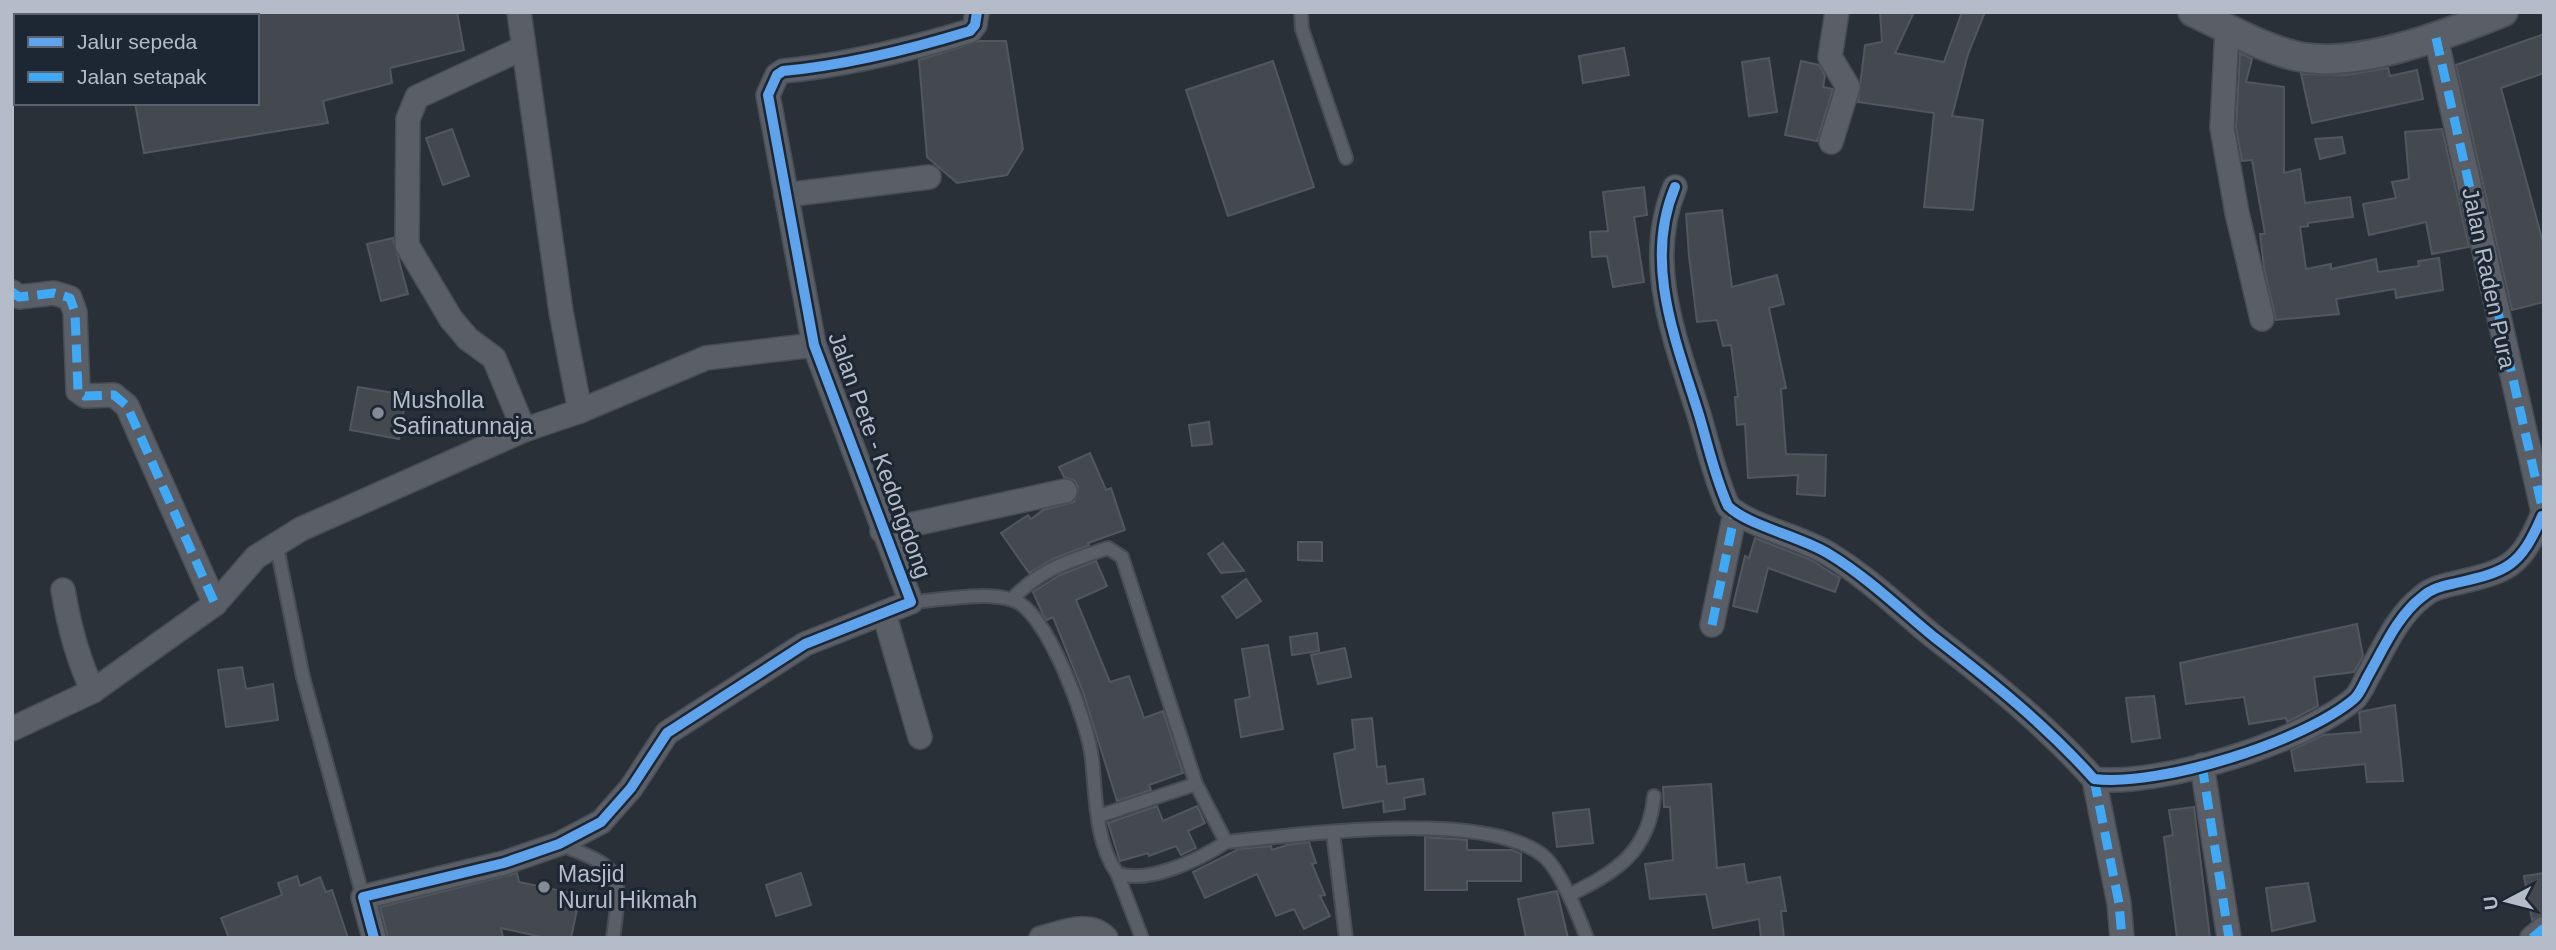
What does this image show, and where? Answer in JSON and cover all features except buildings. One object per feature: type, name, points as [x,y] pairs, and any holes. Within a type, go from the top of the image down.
[{"type":"street","points":[[519,12],[561,312],[580,411]]},
{"type":"street","name":"Jalan Pete - Kedongdong","points":[[362,897],[504,863],[559,844],[601,822],[631,788],[667,733],[805,644],[911,602],[814,345],[768,95],[777,75],[845,65],[920,47],[970,31],[975,25],[977,12]]},
{"type":"street","points":[[1831,142],[1848,87],[1830,57],[1838,12]]},
{"type":"street","points":[[2193,12],[2227,29],[2297,57],[2337,59],[2436,38],[2503,12]]},
{"type":"street","points":[[2227,29],[2222,128],[2237,213],[2262,318]]},
{"type":"street","name":"Jalan Raden Pura","points":[[2436,38],[2543,516]]},
{"type":"street","points":[[523,48],[416,97],[408,119],[405,174],[407,245],[451,319],[468,339],[494,358],[524,430]]},
{"type":"street","points":[[786,195],[929,177]]},
{"type":"street","points":[[1675,187],[1666,208],[1662,231],[1661,273],[1671,323],[1728,506],[1735,513],[1795,536],[1829,554],[1860,577],[2006,692],[2094,779],[2119,904],[2122,938]]},
{"type":"street","points":[[12,292],[19,297],[54,293],[70,298],[75,312],[78,391],[85,396],[114,395],[128,406],[215,604]]},
{"type":"street","name":"Jalan Pete - Kedongdong","points":[[12,729],[93,691],[215,604],[256,557],[276,542],[524,430],[580,411],[706,358],[814,345]]},
{"type":"street","points":[[882,531],[1065,491]]},
{"type":"street","points":[[1712,625],[1735,513]]},
{"type":"street","points":[[2094,779],[2141,780],[2202,765],[2283,740],[2356,698],[2404,616],[2419,599],[2433,589],[2500,573],[2520,557],[2543,516]]},
{"type":"street","points":[[63,590],[69,632],[80,665],[93,691]]},
{"type":"street","points":[[884,613],[920,737]]},
{"type":"street","points":[[2202,765],[2229,938]]},
{"type":"street","points":[[362,897],[374,938]]},
{"type":"street","points":[[1041,938],[1087,928],[1099,930],[1106,938]]},
{"type":"street","points":[[2532,938],[2544,928]]},
{"type":"lane","points":[[1301,12],[1302,29],[1346,158]]},
{"type":"lane","points":[[276,542],[303,677],[362,897]]},
{"type":"lane","points":[[1012,599],[1032,578],[1055,566],[1108,548],[1122,557],[1196,784],[1226,842]]},
{"type":"lane","points":[[911,602],[979,597],[1012,599],[1025,606],[1053,643],[1091,750],[1098,816],[1112,866],[1142,938]]},
{"type":"lane","points":[[1098,816],[1196,784]]},
{"type":"lane","points":[[1569,895],[1603,878],[1628,859],[1649,827],[1654,796]]},
{"type":"lane","points":[[1117,873],[1163,872],[1205,856],[1226,842],[1333,833],[1420,830],[1477,833],[1511,841],[1543,855],[1569,895],[1587,938]]},
{"type":"lane","points":[[1333,833],[1346,938]]},
{"type":"lane","points":[[559,844],[589,855],[609,867],[616,876],[620,888],[612,938]]},
{"type":"marked path","points":[[2436,38],[2544,516]]},
{"type":"marked path","points":[[12,292],[19,297],[54,293],[70,298],[75,312],[78,391],[85,396],[114,395],[127,406],[215,604]]},
{"type":"marked path","points":[[1712,625],[1735,513]]},
{"type":"marked path","points":[[2202,765],[2229,938]]},
{"type":"marked path","points":[[2094,779],[2119,903],[2122,938]]},
{"type":"marked path","points":[[2532,938],[2544,928]]},
{"type":"cycle path","points":[[374,938],[363,897],[504,863],[559,844],[601,822],[631,788],[667,733],[805,644],[911,602],[814,345],[768,95],[777,75],[783,71],[878,56],[970,31],[975,25],[977,12]]},
{"type":"cycle path","points":[[1675,187],[1666,216],[1662,244],[1666,302],[1715,473],[1728,506],[1748,519],[1829,554],[1857,573],[2017,704],[2057,740],[2094,779],[2122,780],[2192,769],[2267,745],[2331,715],[2358,694],[2391,634],[2413,605],[2434,589],[2488,575],[2510,564],[2527,546],[2542,516]]},
{"type":"place","name":"Musholla Safinatunnaja","points":[[378,413]]},
{"type":"place","name":"Masjid Nurul Hikmah","points":[[544,887]]}]
